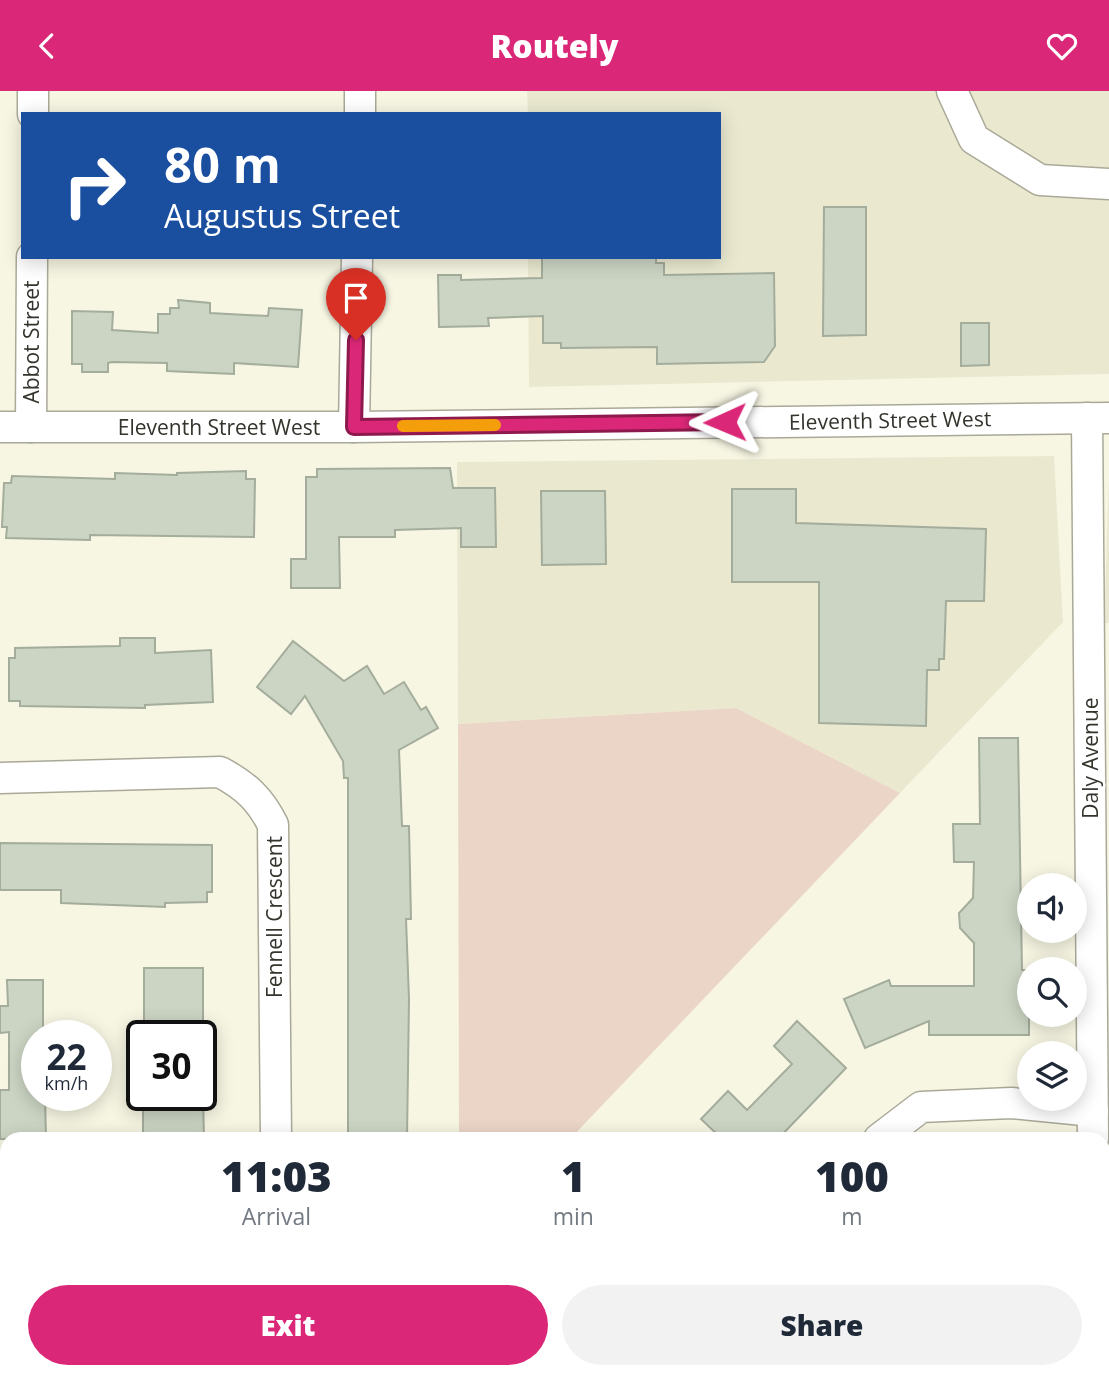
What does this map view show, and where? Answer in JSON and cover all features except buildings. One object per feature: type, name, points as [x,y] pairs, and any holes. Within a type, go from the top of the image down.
[{"type":"street","points":[[33,91],[33,112]]},
{"type":"street","points":[[360,91],[360,112]]},
{"type":"street","points":[[952,91],[974,139],[1040,180],[1109,184]]},
{"type":"street","name":"Abbot Street","points":[[31,427],[32,259]]},
{"type":"street","points":[[354,427],[357,259]]},
{"type":"street","name":"Eleventh Street West","points":[[0,427],[354,427],[1098,418]]},
{"type":"street","name":"Daly Avenue","points":[[1093,1125],[1098,418]]},
{"type":"street","name":"Fennell Crescent","points":[[0,778],[220,772],[244,785],[260,800],[274,825],[276,1132]]},
{"type":"street","points":[[888,1132],[921,1107],[1011,1103],[1093,1125]]},
{"type":"shaded area","points":[[527,91],[1109,91],[1109,374],[529,387],[528,259],[721,259],[721,112],[528,112]]},
{"type":"shaded area","points":[[1054,456],[1063,622],[900,793],[736,708],[458,724],[457,462]]},
{"type":"shaded area","points":[[1109,478],[1109,623],[1104,623]]},
{"type":"shaded area","points":[[736,708],[900,793],[577,1132],[459,1132],[458,724]]},
{"type":"slow traffic","points":[[403,426],[495,425]]},
{"type":"route","points":[[356,340],[354,427],[725,422]]}]
